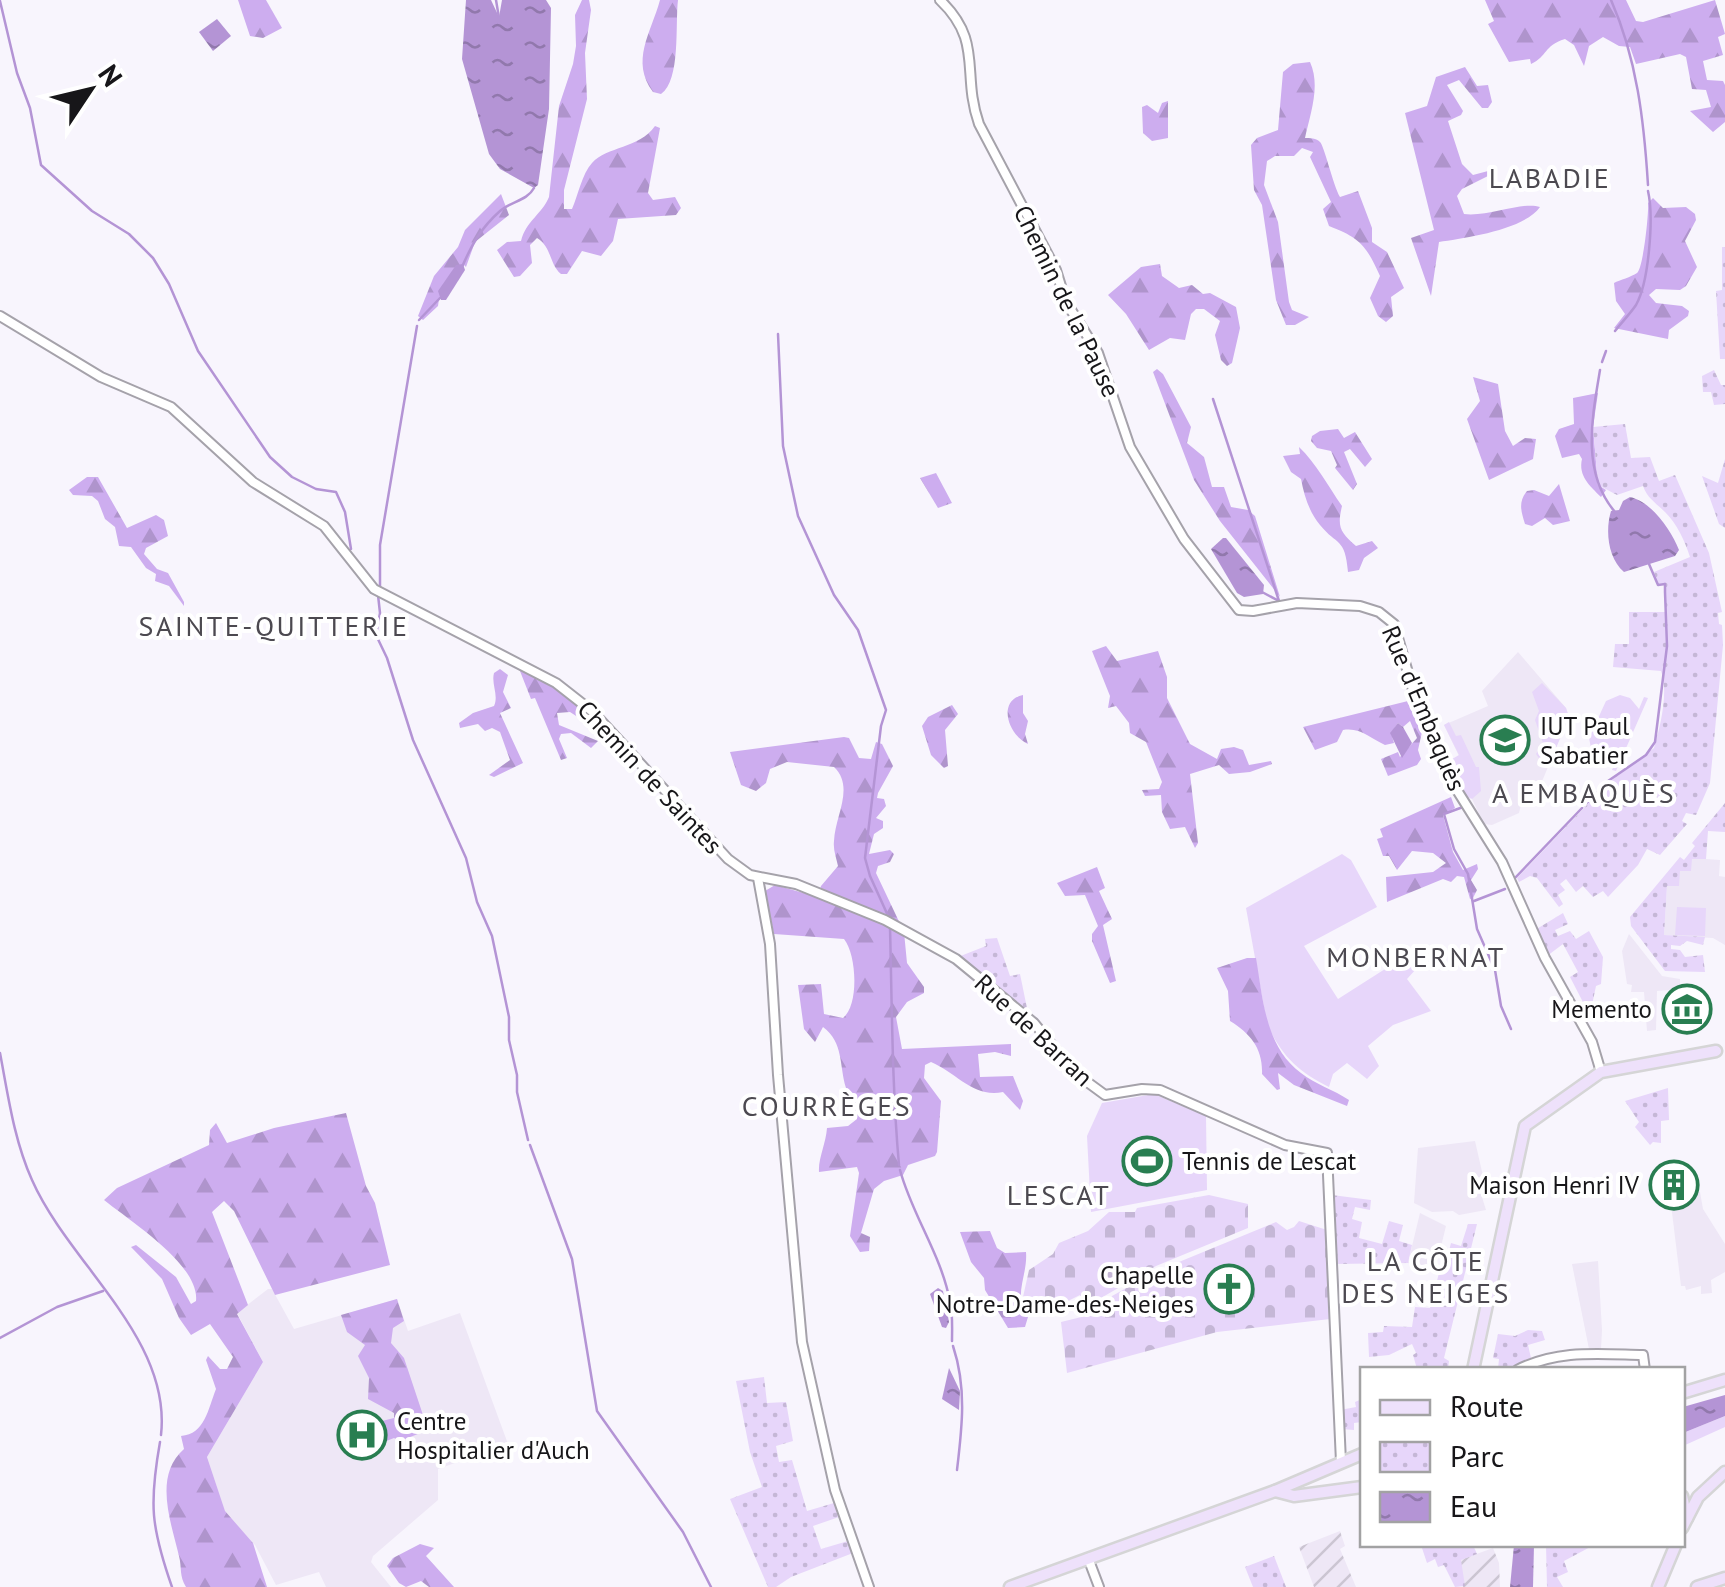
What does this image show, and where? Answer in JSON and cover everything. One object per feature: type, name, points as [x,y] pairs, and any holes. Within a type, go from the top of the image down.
[{"type":"main road","points":[[1474,1367],[1523,1130],[1528,1122],[1601,1072],[1716,1052]]},
{"type":"main road","points":[[1685,1392],[1725,1380]]},
{"type":"main road","points":[[1010,1587],[1360,1455]]},
{"type":"main road","points":[[1687,1506],[1725,1472]]},
{"type":"main road","points":[[1275,1490],[1294,1496],[1360,1488]]},
{"type":"main road","points":[[1658,1587],[1675,1547]]},
{"type":"main road","points":[[1697,1587],[1725,1578]]},
{"type":"street","name":"Chemin de la Pause","points":[[940,0],[964,28],[968,39],[972,98],[979,124],[1056,270],[1066,302],[1098,354],[1130,447],[1184,539],[1239,610]]},
{"type":"street","name":"Chemin de Saintes","points":[[0,316],[101,377],[171,407],[253,482],[324,526],[374,589],[556,683],[593,712],[728,858],[758,878]]},
{"type":"street","name":"Rue d'Embaquès","points":[[1239,610],[1253,612],[1296,603],[1360,606],[1383,614],[1394,624],[1415,697],[1455,787],[1502,862],[1545,958],[1590,1038],[1601,1072]]},
{"type":"street","name":"Rue de Barran","points":[[758,878],[814,890],[885,920],[952,957],[1034,1023],[1075,1072],[1105,1095],[1150,1088],[1168,1092],[1285,1144],[1327,1152],[1341,1462]]},
{"type":"street","points":[[758,878],[769,937],[802,1342],[835,1490],[869,1587]]},
{"type":"street","points":[[1524,1367],[1551,1356],[1604,1354],[1643,1355],[1645,1367]]},
{"type":"street","points":[[1088,1558],[1098,1587]]},
{"type":"shaded area","name":"IUT Paul Sabatier","points":[[1518,652],[1566,708],[1569,717],[1535,798],[1521,805],[1519,813],[1492,825],[1484,824],[1472,799],[1473,785],[1444,725],[1488,706],[1482,691]]},
{"type":"shaded area","points":[[1691,858],[1720,860],[1719,876],[1725,877],[1725,945],[1713,938],[1664,935],[1667,885]]},
{"type":"shaded area","points":[[1629,934],[1662,976],[1680,979],[1680,989],[1657,991],[1656,1030],[1647,1031],[1644,992],[1631,992],[1632,985],[1627,984],[1622,951]]},
{"type":"shaded area","points":[[1475,1141],[1483,1176],[1476,1178],[1486,1210],[1459,1215],[1453,1211],[1432,1212],[1414,1203],[1418,1148]]},
{"type":"shaded area","points":[[1700,1192],[1703,1209],[1725,1244],[1725,1272],[1711,1280],[1712,1293],[1701,1294],[1701,1286],[1686,1290],[1681,1286],[1670,1196]]},
{"type":"shaded area","points":[[1420,1213],[1446,1226],[1436,1267],[1440,1271],[1408,1263]]},
{"type":"shaded area","points":[[1598,1261],[1601,1349],[1589,1349],[1572,1264]]},
{"type":"shaded area","name":"Centre Hospitalier d'Auch","points":[[272,1289],[294,1329],[397,1299],[408,1331],[460,1313],[508,1444],[438,1469],[438,1500],[373,1556],[371,1562],[391,1587],[326,1587],[319,1572],[276,1585],[255,1545],[225,1512],[207,1457],[263,1362],[237,1313]]},
{"type":"shaded area","points":[[1340,1531],[1345,1546],[1340,1549],[1356,1587],[1314,1587],[1299,1547]]},
{"type":"shaded area","points":[[1493,1548],[1499,1563],[1500,1587],[1463,1587],[1460,1560]]},
{"type":"green space","points":[[238,0],[266,0],[282,28],[263,38],[250,36]]},
{"type":"green space","points":[[582,0],[589,0],[591,10],[585,53],[587,99],[564,190],[564,209],[572,209],[583,179],[598,157],[641,139],[655,126],[660,128],[648,193],[653,200],[675,197],[681,208],[676,215],[618,219],[613,241],[601,256],[582,251],[567,274],[557,270],[537,238],[530,245],[532,263],[514,277],[497,250],[507,242],[521,241],[549,197],[559,106],[573,64],[575,15]]},
{"type":"green space","points":[[660,0],[678,0],[672,77],[661,94],[653,92],[643,69],[648,35]]},
{"type":"green space","points":[[1485,0],[1626,0],[1636,21],[1643,22],[1715,0],[1725,34],[1718,37],[1723,55],[1703,61],[1707,80],[1723,81],[1725,85],[1725,122],[1713,132],[1690,111],[1711,107],[1706,90],[1692,89],[1686,57],[1680,54],[1636,64],[1630,47],[1603,37],[1589,46],[1584,66],[1574,45],[1565,39],[1531,64],[1530,59],[1509,62],[1488,24],[1494,21]]},
{"type":"green space","points":[[1310,62],[1315,90],[1305,138],[1322,145],[1340,197],[1358,191],[1372,228],[1372,242],[1387,252],[1404,288],[1391,297],[1393,316],[1386,322],[1378,316],[1370,298],[1380,276],[1375,265],[1361,244],[1329,226],[1323,209],[1331,202],[1310,157],[1313,152],[1302,148],[1294,156],[1275,156],[1267,161],[1264,185],[1278,222],[1289,302],[1292,310],[1309,317],[1286,325],[1276,300],[1262,205],[1254,190],[1251,145],[1257,138],[1278,130],[1283,72],[1293,64]]},
{"type":"green space","points":[[1465,67],[1477,86],[1488,85],[1492,102],[1488,108],[1482,108],[1459,80],[1447,85],[1463,111],[1448,121],[1462,164],[1473,175],[1488,171],[1490,175],[1462,189],[1457,196],[1464,214],[1540,207],[1508,227],[1439,242],[1431,296],[1411,238],[1434,230],[1405,113],[1427,106],[1436,77]]},
{"type":"green space","points":[[1168,101],[1168,138],[1152,141],[1143,133],[1142,107],[1147,105],[1158,113],[1162,103]]},
{"type":"green space","points":[[501,194],[509,215],[475,242],[466,267],[463,264],[438,306],[423,320],[418,316],[434,276],[458,247],[465,230]]},
{"type":"green space","points":[[1653,198],[1663,208],[1686,207],[1696,220],[1685,241],[1697,267],[1686,286],[1680,290],[1656,289],[1649,295],[1656,303],[1682,306],[1689,311],[1669,330],[1668,339],[1614,328],[1625,314],[1616,301],[1614,283],[1639,269],[1648,203]]},
{"type":"green space","points":[[1722,247],[1725,359],[1720,359],[1716,291],[1722,290]]},
{"type":"green space","points":[[1160,264],[1162,276],[1179,288],[1192,285],[1203,294],[1210,293],[1236,307],[1240,328],[1232,363],[1227,366],[1221,360],[1215,335],[1220,321],[1204,309],[1191,314],[1185,340],[1170,338],[1149,350],[1126,314],[1108,295],[1141,267]]},
{"type":"green space","points":[[1157,369],[1191,427],[1187,443],[1204,457],[1212,487],[1224,487],[1231,507],[1248,510],[1255,516],[1280,597],[1220,521],[1194,480],[1153,372]]},
{"type":"green space","points":[[1714,370],[1721,385],[1725,385],[1725,404],[1714,405],[1711,392],[1703,392],[1702,376]]},
{"type":"green space","points":[[1473,377],[1498,384],[1505,431],[1513,446],[1525,438],[1536,439],[1533,459],[1489,480],[1467,419],[1480,401]]},
{"type":"green space","points":[[1598,393],[1593,427],[1598,485],[1606,490],[1601,497],[1583,476],[1579,454],[1562,458],[1555,436],[1559,429],[1574,424],[1573,398]]},
{"type":"green space","points":[[1625,424],[1631,458],[1650,457],[1659,481],[1675,475],[1709,553],[1722,612],[1718,613],[1723,645],[1710,783],[1696,815],[1686,813],[1682,821],[1687,824],[1660,855],[1647,849],[1638,865],[1608,897],[1603,891],[1593,897],[1583,886],[1576,892],[1566,879],[1560,884],[1565,890],[1558,895],[1563,904],[1559,907],[1537,878],[1530,876],[1519,882],[1517,878],[1609,782],[1654,748],[1664,699],[1661,671],[1613,667],[1615,644],[1629,644],[1629,612],[1666,612],[1666,583],[1658,584],[1654,572],[1690,557],[1673,522],[1643,486],[1617,495],[1598,485],[1593,427]]},
{"type":"green space","points":[[1338,429],[1344,438],[1355,432],[1372,459],[1365,467],[1350,449],[1344,452],[1357,484],[1353,490],[1335,468],[1331,451],[1317,448],[1311,441],[1320,431]]},
{"type":"green space","points":[[1299,447],[1342,506],[1340,524],[1346,537],[1356,546],[1372,541],[1378,548],[1364,558],[1359,570],[1348,572],[1342,547],[1316,520],[1301,479],[1291,472],[1283,456],[1300,454]]},
{"type":"green space","points":[[1725,459],[1725,528],[1719,524],[1702,476],[1718,483]]},
{"type":"green space","points":[[936,473],[952,503],[938,508],[920,478]]},
{"type":"green space","points":[[87,477],[98,477],[127,528],[156,515],[164,520],[168,536],[146,548],[144,554],[157,569],[168,573],[184,606],[169,586],[155,581],[156,574],[146,568],[131,547],[119,546],[115,527],[105,519],[98,501],[92,496],[73,495],[69,490]]},
{"type":"green space","points":[[1559,484],[1570,521],[1553,525],[1545,518],[1532,526],[1525,524],[1521,503],[1527,491],[1549,496]]},
{"type":"green space","points":[[1106,646],[1117,661],[1158,651],[1167,677],[1167,698],[1190,744],[1217,759],[1221,749],[1234,747],[1243,750],[1249,765],[1271,761],[1272,764],[1250,772],[1229,774],[1219,765],[1190,774],[1198,843],[1195,848],[1185,827],[1170,829],[1162,812],[1161,795],[1145,796],[1142,790],[1159,789],[1162,782],[1146,742],[1130,733],[1129,723],[1116,706],[1108,708],[1110,696],[1092,651]]},
{"type":"green space","points":[[518,666],[552,683],[607,730],[604,734],[570,712],[557,713],[559,725],[598,741],[591,748],[571,733],[561,734],[559,739],[567,758],[561,760]]},
{"type":"green space","points":[[500,669],[508,675],[503,692],[511,708],[500,713],[523,763],[494,777],[489,775],[510,760],[500,732],[492,728],[485,731],[478,724],[460,728],[459,723],[494,706],[494,673]]},
{"type":"green space","points":[[1542,683],[1566,708],[1569,717],[1550,762],[1541,761],[1536,754],[1543,743],[1532,692]]},
{"type":"green space","points":[[1023,695],[1028,744],[1015,734],[1008,719],[1010,704]]},
{"type":"green space","points":[[1620,695],[1630,698],[1639,709],[1644,697],[1648,698],[1616,771],[1612,770],[1616,761],[1605,762],[1592,753],[1589,738],[1606,701]]},
{"type":"green space","points":[[1408,701],[1422,732],[1418,750],[1421,759],[1417,765],[1388,776],[1381,759],[1398,752],[1400,757],[1417,738],[1410,721],[1403,727],[1398,723],[1391,733],[1394,743],[1385,745],[1349,729],[1343,730],[1337,742],[1315,750],[1303,727]]},
{"type":"green space","points":[[952,705],[958,714],[945,730],[948,766],[944,768],[931,755],[922,726],[928,717]]},
{"type":"green space","points":[[1449,722],[1479,767],[1481,791],[1472,799],[1463,795],[1447,762],[1459,755],[1444,725]]},
{"type":"green space","points":[[849,738],[859,758],[871,759],[876,742],[882,744],[893,766],[878,793],[877,798],[884,799],[886,806],[876,818],[883,821],[883,828],[874,834],[869,854],[890,850],[894,854],[890,862],[878,866],[876,873],[904,932],[907,963],[924,987],[924,993],[907,1002],[896,1017],[902,1049],[1011,1044],[1011,1056],[995,1052],[978,1054],[980,1077],[1013,1076],[1023,1101],[1020,1110],[1003,1092],[983,1091],[931,1062],[925,1065],[924,1078],[941,1101],[937,1152],[908,1165],[903,1175],[874,1189],[861,1233],[870,1237],[869,1251],[860,1252],[850,1236],[857,1167],[819,1172],[827,1128],[848,1126],[857,1119],[830,1033],[823,1027],[815,1042],[804,1029],[798,985],[821,984],[824,1014],[843,1018],[854,992],[852,956],[844,939],[774,934],[765,891],[775,885],[818,897],[821,886],[838,866],[834,841],[843,783],[834,767],[787,762],[770,769],[766,783],[756,791],[741,785],[730,752]]},
{"type":"green space","points":[[1451,797],[1455,808],[1443,815],[1453,852],[1463,870],[1477,864],[1471,880],[1477,890],[1473,898],[1470,899],[1464,877],[1457,876],[1451,882],[1443,879],[1387,902],[1386,877],[1433,872],[1446,863],[1433,853],[1412,851],[1397,870],[1389,856],[1383,856],[1377,839],[1383,837],[1380,829]]},
{"type":"green space","points":[[1725,803],[1725,832],[1708,831],[1706,859],[1692,859],[1691,871],[1680,871],[1679,886],[1667,886],[1664,935],[1705,937],[1703,945],[1687,941],[1680,946],[1671,945],[1671,949],[1680,950],[1685,957],[1703,955],[1705,972],[1665,971],[1631,926],[1630,917],[1680,857],[1684,860],[1695,846],[1692,843]]},
{"type":"green space","points":[[1342,854],[1351,860],[1377,907],[1304,946],[1338,999],[1418,948],[1427,957],[1407,979],[1431,1011],[1393,1025],[1368,1046],[1379,1066],[1367,1079],[1347,1063],[1333,1074],[1329,1087],[1292,1062],[1267,1024],[1246,908]]},
{"type":"green space","points":[[1097,867],[1105,888],[1099,891],[1112,919],[1103,925],[1116,981],[1110,983],[1092,941],[1098,926],[1085,895],[1065,896],[1057,883]]},
{"type":"green space","points":[[1677,907],[1706,908],[1705,936],[1675,935]]},
{"type":"green space","points":[[1563,913],[1568,924],[1555,930],[1558,936],[1570,931],[1576,939],[1589,931],[1603,957],[1601,984],[1596,986],[1592,1005],[1586,1008],[1570,977],[1578,972],[1563,944],[1547,956],[1535,930]]},
{"type":"green space","points":[[997,938],[1010,976],[1020,974],[1028,1013],[958,957],[986,946],[985,939]]},
{"type":"green space","points":[[1256,958],[1268,1021],[1280,1050],[1301,1073],[1349,1100],[1347,1106],[1294,1085],[1278,1073],[1277,1090],[1262,1074],[1254,1043],[1230,1021],[1228,991],[1217,968]]},
{"type":"green space","points":[[1668,1088],[1669,1120],[1661,1121],[1661,1143],[1650,1145],[1635,1127],[1639,1122],[1625,1101]]},
{"type":"green space","name":"Tennis de Lescat","points":[[1154,1094],[1206,1116],[1207,1190],[1091,1212],[1087,1136],[1102,1103]]},
{"type":"green space","points":[[346,1113],[390,1265],[275,1295],[234,1211],[224,1201],[212,1212],[248,1305],[237,1314],[263,1362],[207,1457],[225,1511],[253,1543],[267,1587],[186,1587],[169,1514],[169,1472],[184,1449],[181,1436],[201,1426],[216,1389],[208,1356],[220,1369],[227,1369],[233,1357],[210,1324],[191,1335],[162,1279],[131,1247],[136,1245],[176,1277],[191,1304],[196,1301],[187,1273],[161,1245],[104,1200],[117,1188],[209,1145],[210,1130],[216,1123],[227,1143],[274,1128]]},
{"type":"green space","points":[[1209,1195],[1248,1204],[1248,1228],[1156,1266],[1101,1298],[1083,1302],[1080,1295],[1060,1305],[1058,1300],[1055,1307],[1034,1315],[1029,1313],[1023,1297],[1029,1270],[1053,1254],[1059,1243],[1088,1231],[1109,1212],[1135,1212],[1137,1208]]},
{"type":"green space","points":[[1332,1195],[1371,1200],[1370,1210],[1355,1207],[1352,1219],[1362,1222],[1359,1238],[1382,1244],[1389,1221],[1403,1225],[1399,1241],[1412,1245],[1408,1263],[1334,1264]]},
{"type":"green space","points":[[1299,1221],[1327,1230],[1330,1319],[1217,1332],[1067,1373],[1061,1322],[1106,1311],[1112,1296],[1157,1271],[1276,1222],[1287,1230]]},
{"type":"green space","points":[[1468,1224],[1477,1224],[1444,1358],[1449,1361],[1448,1367],[1416,1367],[1412,1344],[1389,1355],[1369,1357],[1368,1333],[1383,1332],[1384,1326],[1412,1327],[1415,1307],[1430,1308],[1451,1243],[1461,1246]]},
{"type":"green space","points":[[990,1231],[997,1248],[1005,1253],[1026,1252],[1021,1294],[1028,1317],[1025,1327],[1008,1328],[985,1290],[984,1278],[971,1262],[960,1232]]},
{"type":"green space","points":[[397,1299],[404,1321],[393,1328],[391,1343],[404,1358],[428,1430],[400,1441],[394,1438],[384,1442],[374,1423],[394,1418],[394,1413],[368,1399],[369,1378],[358,1356],[365,1345],[347,1332],[341,1315]]},
{"type":"green space","points":[[1528,1330],[1542,1331],[1545,1340],[1528,1345],[1531,1358],[1511,1367],[1498,1367],[1499,1359],[1493,1358],[1498,1334],[1515,1336]]},
{"type":"green space","points":[[764,1377],[767,1403],[786,1402],[793,1441],[776,1446],[779,1462],[792,1460],[807,1511],[834,1503],[839,1517],[813,1526],[821,1549],[848,1541],[853,1553],[791,1577],[776,1587],[768,1587],[730,1499],[762,1487],[750,1452],[736,1381]]},
{"type":"green space","points":[[1360,1400],[1360,1422],[1354,1423],[1354,1430],[1341,1429],[1340,1410],[1356,1407],[1355,1402]]},
{"type":"green space","points":[[1725,1416],[1725,1427],[1685,1445],[1685,1432]]},
{"type":"green space","points":[[420,1544],[434,1548],[426,1556],[454,1587],[429,1587],[421,1581],[406,1587],[399,1583],[387,1566],[393,1558]]},
{"type":"green space","points":[[1422,1547],[1474,1547],[1477,1554],[1461,1560],[1465,1586],[1455,1587],[1444,1565],[1438,1567],[1435,1559],[1427,1563]]},
{"type":"green space","points":[[1546,1547],[1590,1547],[1564,1561],[1568,1572],[1557,1577],[1563,1587],[1547,1587]]},
{"type":"green space","points":[[1274,1556],[1286,1587],[1253,1587],[1245,1567]]},
{"type":"water","points":[[466,0],[491,0],[499,17],[502,0],[546,0],[551,8],[549,109],[538,185],[534,188],[500,169],[489,154],[462,59]]},
{"type":"water","points":[[217,19],[231,36],[213,51],[199,32]]},
{"type":"water","points":[[463,264],[465,270],[446,300],[441,300],[438,291],[456,265]]},
{"type":"water","points":[[1630,497],[1660,518],[1679,550],[1675,556],[1624,572],[1611,552],[1608,527],[1611,511],[1619,510]]},
{"type":"water","points":[[1223,538],[1264,585],[1263,594],[1244,597],[1237,593],[1211,549]]},
{"type":"water","points":[[1398,723],[1412,743],[1402,758],[1390,733]]},
{"type":"water","points":[[938,1288],[943,1291],[949,1322],[946,1328],[942,1327],[930,1294]]},
{"type":"water","points":[[949,1368],[960,1391],[959,1410],[942,1399]]},
{"type":"water","points":[[1725,1395],[1725,1416],[1685,1432],[1685,1406]]},
{"type":"water","points":[[1514,1547],[1534,1547],[1533,1587],[1510,1587]]},
{"type":"waterway","points":[[496,0],[499,18]]},
{"type":"waterway","points":[[1611,0],[1638,91],[1648,185]]},
{"type":"waterway","points":[[0,1],[17,73],[30,108],[41,165],[92,211],[129,234],[153,258],[169,284],[198,351],[270,457],[292,477],[316,489],[336,492],[345,512],[351,549]]},
{"type":"waterway","points":[[462,267],[487,224],[534,188]]},
{"type":"waterway","points":[[1615,331],[1636,305],[1644,281],[1650,232],[1648,191]]},
{"type":"waterway","points":[[419,320],[440,298]]},
{"type":"waterway","points":[[380,587],[380,545],[417,326]]},
{"type":"waterway","points":[[778,334],[783,446],[798,516],[834,595],[858,630],[886,710],[865,858],[889,918]]},
{"type":"waterway","points":[[1602,362],[1606,351]]},
{"type":"waterway","points":[[1600,370],[1592,425],[1593,462],[1604,496],[1615,512]]},
{"type":"waterway","points":[[1213,399],[1279,601],[1262,592]]},
{"type":"waterway","points":[[1584,806],[1608,781],[1646,755],[1655,742],[1667,646],[1665,584],[1658,585],[1649,564]]},
{"type":"waterway","points":[[378,595],[376,635],[413,740],[466,858],[477,902],[492,936],[528,1140]]},
{"type":"waterway","points":[[1417,711],[1428,736]]},
{"type":"waterway","points":[[1459,801],[1463,807],[1444,814],[1454,849],[1468,874],[1477,929],[1495,970],[1501,1006],[1511,1029]]},
{"type":"waterway","points":[[1514,879],[1582,808]]},
{"type":"waterway","points":[[1474,901],[1505,889]]},
{"type":"waterway","points":[[890,927],[899,1165]]},
{"type":"waterway","points":[[0,1053],[16,1133],[32,1180],[69,1242],[135,1334],[151,1366],[160,1400],[161,1435]]},
{"type":"waterway","points":[[530,1145],[572,1259],[597,1411],[683,1532],[711,1587]]},
{"type":"waterway","points":[[900,1170],[946,1285],[952,1311],[952,1341]]},
{"type":"waterway","points":[[0,1338],[57,1307],[103,1291]]},
{"type":"waterway","points":[[953,1346],[962,1393],[957,1470]]},
{"type":"waterway","points":[[160,1442],[154,1515],[172,1587]]},
{"type":"place","name":"IUT Paul Sabatier","points":[[1505,740]]},
{"type":"place","name":"Memento","points":[[1687,1009]]},
{"type":"place","name":"Tennis de Lescat","points":[[1147,1161]]},
{"type":"place","name":"Maison Henri IV","points":[[1674,1185]]},
{"type":"place","name":"Chapelle Notre-Dame-des-Neiges","points":[[1229,1289]]},
{"type":"place","name":"Centre Hospitalier d'Auch","points":[[362,1435]]},
{"type":"district","name":"LABADIE","points":[[1550,177]]},
{"type":"district","name":"SAINTE-QUITTERIE","points":[[274,625]]},
{"type":"district","name":"A EMBAQUÈS","points":[[1584,792]]},
{"type":"district","name":"MONBERNAT","points":[[1416,956]]},
{"type":"district","name":"COURRÈGES","points":[[827,1105]]},
{"type":"district","name":"LESCAT","points":[[1059,1194]]},
{"type":"district","name":"LA CÔTE DES NEIGES","points":[[1426,1276]]}]
